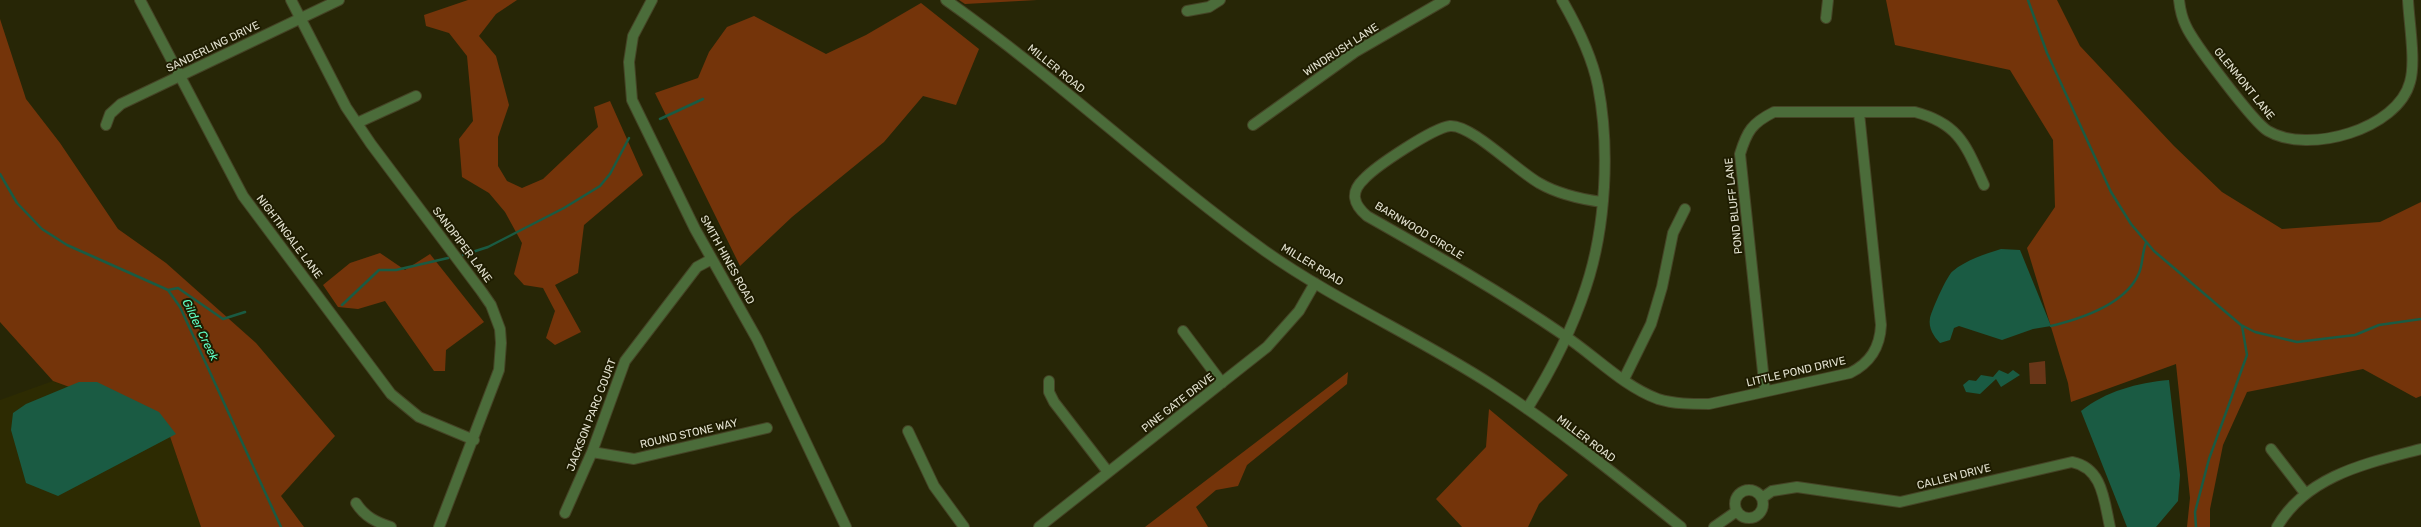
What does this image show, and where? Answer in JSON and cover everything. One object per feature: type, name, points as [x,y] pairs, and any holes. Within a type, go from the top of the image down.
[{"type":"street","name":"NIGHTINGALE LANE","points":[[140,0],[243,196],[391,394],[419,417],[474,440]]},
{"type":"street","name":"SANDPIPER LANE","points":[[291,0],[339,94],[357,123],[482,292],[496,318],[501,343],[499,370],[474,440],[440,527]]},
{"type":"street","name":"SANDERLING DRIVE","points":[[106,125],[110,114],[121,104],[339,0]]},
{"type":"street","name":"SMITH HINES ROAD","points":[[652,0],[634,36],[629,62],[632,100],[712,259],[757,339],[846,527]]},
{"type":"street","name":"MILLER ROAD","points":[[946,0],[1012,50],[1242,233],[1280,261],[1444,355],[1527,409],[1681,527]]},
{"type":"street","points":[[1187,11],[1210,7],[1220,0]]},
{"type":"street","name":"WINDRUSH LANE","points":[[1253,125],[1355,52],[1445,0]]},
{"type":"street","points":[[1527,409],[1546,378],[1587,286],[1596,249],[1602,202],[1605,136],[1598,85],[1585,47],[1562,0]]},
{"type":"street","points":[[1826,18],[1828,0]]},
{"type":"street","name":"GLENMONT LANE","points":[[2179,0],[2183,19],[2191,36],[2260,125],[2276,135],[2298,140],[2318,139],[2358,130],[2373,124],[2397,107],[2407,91],[2412,70],[2408,0]]},
{"type":"street","points":[[357,123],[416,96]]},
{"type":"street","name":"POND BLUFF LANE","points":[[1765,391],[1740,154],[1747,134],[1758,120],[1774,112],[1915,112],[1941,121],[1960,138],[1984,185]]},
{"type":"street","name":"LITTLE POND DRIVE","points":[[1566,336],[1639,390],[1659,399],[1688,404],[1709,404],[1850,373],[1860,368],[1870,359],[1878,346],[1881,325],[1859,113]]},
{"type":"street","name":"BARNWOOD CIRCLE","points":[[1566,336],[1508,298],[1367,216],[1358,208],[1354,199],[1355,190],[1369,174],[1428,135],[1450,126],[1462,128],[1479,138],[1518,170],[1553,190],[1602,202]]},
{"type":"street","points":[[1624,379],[1651,324],[1662,287],[1673,233],[1685,209]]},
{"type":"street","name":"JACKSON PARC COURT","points":[[565,512],[592,452],[625,361],[697,267],[712,259]]},
{"type":"street","name":"PINE GATE DRIVE","points":[[1039,527],[1222,383],[1278,336],[1298,311],[1316,283]]},
{"type":"street","points":[[1183,331],[1222,383]]},
{"type":"street","points":[[1049,381],[1049,392],[1054,402],[1108,472]]},
{"type":"street","name":"ROUND STONE WAY","points":[[592,452],[634,459],[767,428]]},
{"type":"street","points":[[908,431],[934,486],[964,527]]},
{"type":"street","points":[[2271,449],[2305,493]]},
{"type":"street","points":[[2277,527],[2305,493],[2350,470],[2421,449]]},
{"type":"street","name":"CALLEN DRIVE","points":[[1762,498],[1772,492],[1797,487],[1900,502],[2072,462],[2087,467],[2096,478],[2110,527]]},
{"type":"street","points":[[1751,490],[1762,498],[1763,507],[1754,517],[1743,517],[1737,511],[1735,502],[1742,491],[1751,490]]},
{"type":"street","points":[[356,503],[363,514],[375,521],[391,527]]},
{"type":"street","points":[[1714,527],[1737,511]]},
{"type":"street","points":[[1754,517],[1758,527]]},
{"type":"shaded area","points":[[468,0],[517,0],[496,14],[479,36],[496,56],[509,105],[498,137],[498,166],[507,181],[522,188],[543,179],[598,127],[594,107],[610,101],[643,175],[584,225],[578,273],[555,285],[581,332],[555,345],[546,338],[555,311],[543,288],[524,285],[514,274],[522,243],[505,212],[489,193],[462,177],[459,139],[473,121],[467,56],[449,33],[426,26],[424,15]]},
{"type":"shaded area","points":[[959,0],[1037,0],[965,4]]},
{"type":"shaded area","points":[[1886,0],[2057,0],[2080,46],[2174,146],[2222,192],[2282,229],[2380,222],[2421,202],[2421,396],[2416,398],[2363,369],[2247,392],[2223,445],[2210,509],[2210,527],[2187,527],[2190,498],[2176,364],[2071,402],[2068,383],[2027,248],[2055,207],[2053,140],[2010,70],[1895,45]]},
{"type":"shaded area","points":[[921,3],[979,49],[956,105],[923,96],[884,142],[792,217],[740,266],[655,93],[698,78],[709,52],[727,27],[754,16],[826,54],[866,35]]},
{"type":"shaded area","points":[[0,19],[26,99],[60,143],[118,229],[166,263],[256,343],[335,436],[281,496],[304,527],[201,527],[165,422],[53,381],[0,322]]},
{"type":"shaded area","points":[[2001,249],[2020,250],[2051,326],[2033,329],[2002,340],[1959,326],[1954,328],[1950,340],[1940,343],[1932,332],[1930,318],[1940,293],[1950,274],[1958,267],[1982,255]]},
{"type":"shaded area","points":[[380,253],[405,270],[430,254],[484,322],[446,350],[445,371],[434,371],[385,301],[358,309],[338,307],[323,285],[350,263]]},
{"type":"shaded area","points":[[2045,361],[2046,384],[2030,384],[2029,363]]},
{"type":"shaded area","points":[[1999,370],[2008,374],[2013,370],[2020,375],[2001,387],[1996,379],[1980,394],[1966,392],[1963,385],[1969,380],[1976,381],[1981,375],[1993,377]]},
{"type":"shaded area","points":[[1348,372],[1347,384],[1247,465],[1238,486],[1216,490],[1196,507],[1208,527],[1145,527]]},
{"type":"shaded area","points":[[2169,380],[2180,475],[2178,501],[2156,527],[2127,527],[2081,411],[2101,398],[2122,389],[2145,383]]},
{"type":"shaded area","points":[[53,381],[165,422],[201,527],[0,527],[0,400]]},
{"type":"shaded area","points":[[79,382],[97,382],[159,412],[176,434],[58,496],[26,483],[11,430],[13,413],[26,404]]},
{"type":"shaded area","points":[[1489,409],[1568,475],[1539,504],[1528,527],[1462,527],[1436,499],[1486,447]]},
{"type":"waterway","points":[[2028,0],[2047,53],[2111,192],[2131,224],[2154,251],[2241,325],[2255,332],[2297,342],[2355,335],[2379,325],[2421,319]]},
{"type":"waterway","points":[[660,119],[703,99]]},
{"type":"waterway","points":[[463,255],[488,247],[564,208],[600,186],[610,174],[629,138]]},
{"type":"waterway","name":"Gilder Creek","points":[[0,174],[17,203],[42,229],[67,245],[168,290],[180,307],[281,527]]},
{"type":"waterway","points":[[2051,326],[2088,314],[2113,302],[2124,293],[2133,284],[2139,273],[2146,243]]},
{"type":"waterway","points":[[342,305],[379,270],[396,270],[448,258]]},
{"type":"waterway","points":[[168,290],[178,288],[223,319],[245,312]]},
{"type":"waterway","points":[[2196,527],[2195,512],[2209,459],[2247,355],[2242,326]]}]
